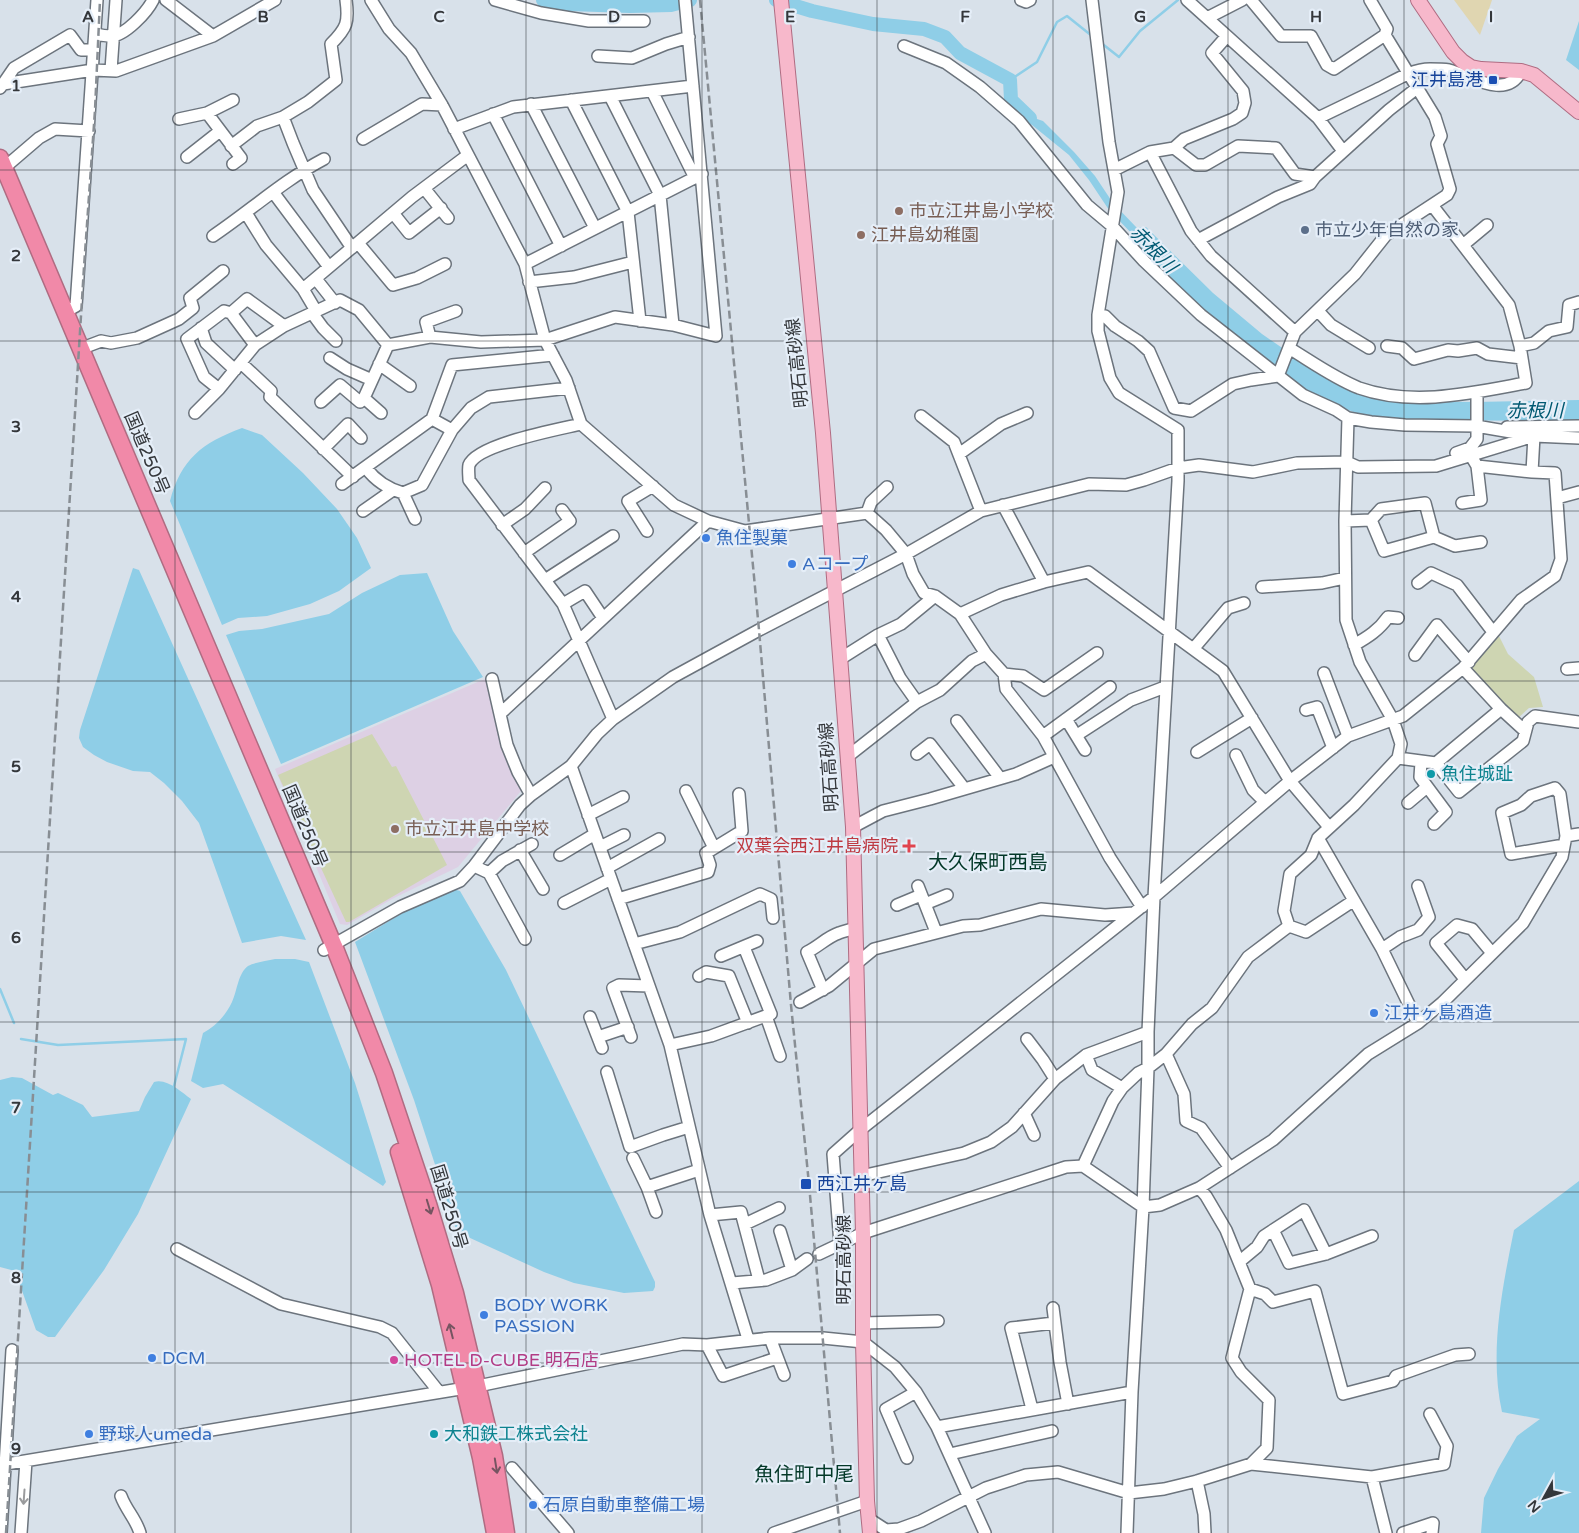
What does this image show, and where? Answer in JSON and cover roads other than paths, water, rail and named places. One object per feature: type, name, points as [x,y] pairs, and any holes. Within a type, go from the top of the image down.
[{"type":"highway","name":"国道250号","points":[[2,163],[329,948]]},
{"type":"highway","name":"国道250号","points":[[0,185],[384,1073],[428,1204],[455,1293],[495,1533]]},
{"type":"highway","name":"国道250号","points":[[472,1387],[494,1456],[506,1533]]},
{"type":"main road","name":"明石高砂線","points":[[781,0],[823,434],[853,828],[862,1176],[863,1342],[867,1501],[870,1526]]},
{"type":"main road","points":[[1418,0],[1453,52],[1462,61],[1482,69],[1528,73],[1540,78],[1579,112]]},
{"type":"street","points":[[65,312],[76,306],[93,70],[92,50],[97,0]]},
{"type":"street","points":[[111,70],[116,0]]},
{"type":"street","points":[[95,34],[113,37],[133,25],[149,8],[153,0]]},
{"type":"street","points":[[166,0],[213,36]]},
{"type":"street","points":[[2,86],[93,70],[116,71],[213,36],[275,0]]},
{"type":"street","points":[[231,146],[257,126],[283,117],[308,102],[336,80],[331,44],[344,30],[348,17],[346,0]]},
{"type":"street","points":[[371,0],[389,29],[411,53],[442,105],[524,264],[545,340],[569,388],[581,424],[674,505],[708,521],[745,531],[867,513],[886,530],[906,554],[924,593],[935,596],[960,614],[986,654],[1004,674],[1006,689],[1043,736],[1138,910]]},
{"type":"street","points":[[494,0],[541,13],[589,21],[644,21]]},
{"type":"street","points":[[388,345],[430,337],[481,342],[545,340],[615,317],[673,325],[716,336],[698,176],[693,86],[685,0]]},
{"type":"street","points":[[1021,0],[1026,2],[1030,0]]},
{"type":"street","points":[[1092,0],[1109,142],[1118,192],[1098,315],[1098,331],[1110,378],[1119,393],[1178,430],[1178,468],[1154,897],[1143,1207],[1132,1392],[1127,1533]]},
{"type":"street","points":[[1187,0],[1318,118],[1343,151]]},
{"type":"street","points":[[1207,18],[1242,0]]},
{"type":"street","points":[[1251,0],[1281,36],[1311,36],[1327,65],[1334,69],[1385,35],[1387,29],[1370,0]]},
{"type":"street","points":[[2,86],[14,68],[70,35],[81,50],[92,50]]},
{"type":"street","points":[[1278,376],[1295,332],[1318,312],[1355,274],[1386,235],[1446,195],[1450,189],[1450,182],[1438,144],[1441,136],[1435,117],[1385,35]]},
{"type":"street","points":[[1114,170],[1150,152],[1174,148],[1184,139],[1233,119],[1242,112],[1246,103],[1243,91],[1212,53],[1227,36]]},
{"type":"street","points":[[598,56],[632,58],[689,37]]},
{"type":"street","points":[[904,46],[946,63],[980,87],[1019,121],[1087,205],[1112,226],[1144,261],[1201,314],[1304,396],[1336,410],[1348,418],[1371,422],[1405,425],[1579,426]]},
{"type":"street","points":[[1318,118],[1408,74],[1428,69],[1449,70],[1478,82],[1501,85],[1512,82],[1518,78],[1521,72]]},
{"type":"street","points":[[454,129],[512,107],[693,86]]},
{"type":"street","points":[[1198,240],[1270,202],[1310,184],[1343,151],[1417,88]]},
{"type":"street","points":[[652,91],[698,176]]},
{"type":"street","points":[[610,96],[660,195],[673,325]]},
{"type":"street","points":[[179,119],[207,113],[234,100]]},
{"type":"street","points":[[571,100],[628,212],[640,321]]},
{"type":"street","points":[[363,139],[422,104],[442,105]]},
{"type":"street","points":[[532,104],[595,228]]},
{"type":"street","points":[[207,113],[241,158],[233,164]]},
{"type":"street","points":[[493,114],[561,246]]},
{"type":"street","points":[[283,117],[292,143],[313,190],[355,245],[393,286],[416,278],[445,264]]},
{"type":"street","points":[[2,163],[55,129],[89,131]]},
{"type":"street","points":[[187,157],[220,131]]},
{"type":"street","points":[[1174,148],[1196,165],[1205,165],[1238,146],[1276,148],[1295,174],[1315,177]]},
{"type":"street","points":[[1150,152],[1191,232],[1211,256],[1295,332]]},
{"type":"street","points":[[303,289],[393,213],[468,155]]},
{"type":"street","points":[[213,236],[304,169],[324,159]]},
{"type":"street","points":[[524,264],[698,176]]},
{"type":"street","points":[[393,213],[409,234],[444,213],[424,188]]},
{"type":"street","points":[[273,192],[329,267]]},
{"type":"street","points":[[1289,348],[1359,388],[1392,397],[1452,396],[1526,383],[1521,352],[1509,305],[1432,205]]},
{"type":"street","points":[[246,213],[266,245],[303,289],[323,328],[336,341]]},
{"type":"street","points":[[1463,245],[1487,225]]},
{"type":"street","points":[[529,282],[574,277],[633,262]]},
{"type":"street","points":[[80,349],[101,341],[111,343],[137,338],[179,319],[193,308],[190,298],[223,271]]},
{"type":"street","points":[[316,278],[335,302]]},
{"type":"street","points":[[231,313],[247,299],[284,326]]},
{"type":"street","points":[[195,413],[219,389],[256,345],[284,326],[340,300],[359,310],[388,345]]},
{"type":"street","points":[[1387,346],[1402,348],[1414,360],[1448,350],[1458,351],[1477,348],[1488,354],[1521,352],[1550,331],[1568,327],[1569,305],[1579,302]]},
{"type":"street","points":[[219,389],[204,377],[187,339],[224,311],[231,313],[256,345]]},
{"type":"street","points":[[430,337],[426,322],[442,321],[456,311]]},
{"type":"street","points":[[1318,312],[1331,325],[1369,348]]},
{"type":"street","points":[[1098,315],[1104,316],[1115,326],[1138,341],[1149,352],[1174,408],[1191,411],[1233,384],[1278,376]]},
{"type":"street","points":[[201,328],[206,343],[271,391],[270,398],[353,477]]},
{"type":"street","points":[[321,402],[340,386],[360,402],[364,398],[388,345]]},
{"type":"street","points":[[342,484],[432,419],[452,365],[553,355]]},
{"type":"street","points":[[330,358],[372,380]]},
{"type":"street","points":[[379,364],[410,386]]},
{"type":"street","points":[[363,511],[398,492],[422,486],[452,430],[471,408],[489,397],[569,388]]},
{"type":"street","points":[[1436,466],[1444,458],[1470,448],[1477,440],[1480,426],[1476,392]]},
{"type":"street","points":[[364,398],[381,413]]},
{"type":"street","points":[[959,454],[1001,424],[1028,413]]},
{"type":"street","points":[[921,416],[954,442],[981,511]]},
{"type":"street","points":[[1289,926],[1284,911],[1290,874],[1311,855],[1318,838],[1398,758],[1401,744],[1394,720],[1360,662],[1346,620],[1345,521],[1348,418]]},
{"type":"street","points":[[432,419],[452,430]]},
{"type":"street","points":[[323,449],[348,424],[361,438]]},
{"type":"street","points":[[581,424],[506,442],[476,457],[469,465],[469,480],[562,604],[613,719]]},
{"type":"street","points":[[1480,426],[1534,436],[1579,438]]},
{"type":"street","points":[[329,948],[400,907],[460,881],[474,866],[520,805],[570,766],[597,734],[613,719],[673,677],[758,630],[906,554],[981,511],[1089,484],[1126,485],[1178,468],[1199,465],[1253,472],[1297,463],[1347,462],[1358,467],[1436,466],[1474,461],[1534,436]]},
{"type":"street","points":[[1532,472],[1534,436]]},
{"type":"street","points":[[840,1244],[833,1154],[860,1130],[1138,910],[1290,781],[1348,736],[1403,716],[1466,665],[1521,600],[1555,576],[1560,559],[1555,473],[1532,472],[1474,461]]},
{"type":"street","points":[[1462,503],[1481,500],[1474,461]]},
{"type":"street","points":[[366,468],[372,476],[398,492],[415,519]]},
{"type":"street","points":[[647,532],[628,501],[653,486]]},
{"type":"street","points":[[867,513],[871,502],[887,486]]},
{"type":"street","points":[[502,525],[525,509],[545,488]]},
{"type":"street","points":[[1557,498],[1579,492]]},
{"type":"street","points":[[1345,521],[1371,520],[1381,509],[1425,503],[1434,537]]},
{"type":"street","points":[[1003,505],[1044,582]]},
{"type":"street","points":[[524,553],[570,521],[562,510]]},
{"type":"street","points":[[1371,520],[1384,551],[1434,537],[1455,546],[1481,542]]},
{"type":"street","points":[[501,713],[708,521]]},
{"type":"street","points":[[545,580],[613,536]]},
{"type":"street","points":[[960,614],[1001,595],[1044,582],[1088,572],[1223,671],[1290,781],[1329,827]]},
{"type":"street","points":[[1418,583],[1431,573],[1457,585],[1493,632]]},
{"type":"street","points":[[1262,587],[1322,583],[1345,578]]},
{"type":"street","points":[[562,604],[585,591],[603,618]]},
{"type":"street","points":[[840,658],[878,635],[902,624],[935,596]]},
{"type":"street","points":[[1194,648],[1228,608],[1244,603]]},
{"type":"street","points":[[1354,645],[1370,636],[1382,626],[1388,617],[1398,618]]},
{"type":"street","points":[[1415,655],[1437,625],[1501,709],[1525,731]]},
{"type":"street","points":[[878,635],[900,678],[917,702]]},
{"type":"street","points":[[1004,674],[1023,676],[1044,690],[1097,653]]},
{"type":"street","points":[[848,757],[917,702],[940,690],[972,661],[986,654]]},
{"type":"street","points":[[1567,669],[1579,668]]},
{"type":"street","points":[[1324,673],[1348,736]]},
{"type":"street","points":[[492,679],[507,745],[518,772],[531,795]]},
{"type":"street","points":[[1043,736],[1110,687]]},
{"type":"street","points":[[1077,735],[1131,700],[1165,687]]},
{"type":"street","points":[[1306,710],[1317,707],[1333,748]]},
{"type":"street","points":[[1398,758],[1436,763],[1501,709]]},
{"type":"street","points":[[1436,763],[1459,792],[1523,741],[1528,722],[1535,716],[1579,722]]},
{"type":"street","points":[[1198,752],[1252,718]]},
{"type":"street","points":[[1066,719],[1085,750]]},
{"type":"street","points":[[957,721],[1000,778]]},
{"type":"street","points":[[917,754],[930,744],[964,788]]},
{"type":"street","points":[[1236,755],[1253,790],[1265,802]]},
{"type":"street","points":[[853,828],[883,811],[1000,778],[1054,757]]},
{"type":"street","points":[[1421,762],[1420,777],[1446,812],[1434,824]]},
{"type":"street","points":[[570,766],[670,1045],[710,1215],[748,1339]]},
{"type":"street","points":[[1408,803],[1427,787]]},
{"type":"street","points":[[819,1254],[863,1233],[1066,1167],[1083,1166],[1143,1207],[1160,1205],[1199,1188],[1273,1140],[1368,1054],[1418,1023],[1442,1003],[1523,923],[1562,857],[1565,841],[1560,794],[1555,788],[1531,796],[1521,805],[1502,813],[1510,854],[1565,841],[1579,834]]},
{"type":"street","points":[[686,791],[714,848]]},
{"type":"street","points":[[618,899],[708,872],[710,865],[706,852],[742,831],[739,794]]},
{"type":"street","points":[[588,815],[624,797]]},
{"type":"street","points":[[560,855],[595,834]]},
{"type":"street","points":[[600,847],[624,835]]},
{"type":"street","points":[[1318,838],[1352,901],[1382,949],[1418,1023]]},
{"type":"street","points":[[564,902],[609,874],[659,839]]},
{"type":"street","points":[[489,873],[502,861],[532,844]]},
{"type":"street","points":[[520,850],[543,889]]},
{"type":"street","points":[[474,866],[489,873],[525,938]]},
{"type":"street","points":[[1382,949],[1400,937],[1418,930],[1429,917],[1418,886]]},
{"type":"street","points":[[634,944],[680,932],[760,894],[770,898],[773,918]]},
{"type":"street","points":[[897,905],[921,895],[947,894]]},
{"type":"street","points":[[921,895],[936,932]]},
{"type":"street","points":[[1289,926],[1306,932],[1352,901]]},
{"type":"street","points":[[800,1002],[829,986],[874,949],[936,932],[963,926],[980,925],[1040,909],[1104,915],[1138,910]]},
{"type":"street","points":[[1465,979],[1436,943],[1457,925],[1472,928],[1492,953]]},
{"type":"street","points":[[1083,1166],[1113,1101],[1122,1088],[1138,1073],[1166,1054],[1192,1024],[1212,1008],[1248,957],[1289,926]]},
{"type":"street","points":[[822,990],[807,952],[838,933],[855,928]]},
{"type":"street","points":[[721,956],[757,941]]},
{"type":"street","points":[[670,1045],[711,1036],[771,1014],[744,947]]},
{"type":"street","points":[[699,976],[706,972],[729,976],[748,1023]]},
{"type":"street","points":[[590,1017],[600,1042],[630,1032],[613,988],[619,986],[649,986]]},
{"type":"street","points":[[766,1016],[780,1056]]},
{"type":"street","points":[[862,1176],[964,1153],[991,1142],[1012,1127],[1055,1079],[1086,1055],[1148,1032]]},
{"type":"street","points":[[1026,1039],[1055,1079]]},
{"type":"street","points":[[1166,1054],[1184,1094],[1186,1121],[1201,1128],[1230,1168]]},
{"type":"street","points":[[1086,1055],[1092,1070],[1122,1088]]},
{"type":"street","points":[[606,1072],[630,1147],[663,1134],[688,1127]]},
{"type":"street","points":[[1024,1113],[1034,1135]]},
{"type":"street","points":[[633,1158],[647,1187],[656,1212]]},
{"type":"street","points":[[647,1187],[699,1170]]},
{"type":"street","points":[[1199,1188],[1206,1196],[1226,1230],[1250,1289],[1232,1358],[1241,1372],[1269,1400],[1267,1448],[1251,1464]]},
{"type":"street","points":[[745,1224],[779,1208]]},
{"type":"street","points":[[1238,1262],[1257,1247],[1264,1236],[1304,1210],[1326,1254]]},
{"type":"street","points":[[710,1215],[741,1212],[759,1280]]},
{"type":"street","points":[[1273,1230],[1289,1262],[1326,1254],[1372,1236]]},
{"type":"street","points":[[780,1231],[792,1270]]},
{"type":"street","points":[[176,1249],[281,1304],[380,1327],[392,1333],[439,1392]]},
{"type":"street","points":[[732,1283],[766,1280],[792,1270],[807,1259]]},
{"type":"street","points":[[1250,1289],[1265,1294],[1273,1302],[1315,1291],[1343,1394],[1393,1381],[1396,1376],[1455,1355],[1469,1354]]},
{"type":"street","points":[[1053,1308],[1068,1404]]},
{"type":"street","points":[[863,1323],[938,1321]]},
{"type":"street","points":[[1032,1409],[1012,1328],[1054,1323]]},
{"type":"street","points":[[770,1338],[784,1375]]},
{"type":"street","points":[[2,1465],[472,1387],[683,1344],[708,1345],[770,1338],[823,1338],[863,1342],[888,1361],[916,1392],[937,1427],[985,1533]]},
{"type":"street","points":[[708,1345],[723,1376],[777,1358]]},
{"type":"street","points":[[1,1533],[2,1465],[12,1350]]},
{"type":"street","points":[[907,1458],[886,1409],[916,1392]]},
{"type":"street","points":[[937,1427],[1132,1392]]},
{"type":"street","points":[[870,1526],[886,1530],[899,1529],[921,1522],[986,1488],[1026,1475],[1058,1472],[1129,1493],[1164,1489],[1251,1464],[1372,1477],[1444,1464],[1447,1446],[1430,1414]]},
{"type":"street","points":[[950,1454],[1052,1431]]},
{"type":"street","points":[[21,1533],[26,1461]]},
{"type":"street","points":[[512,1468],[568,1533]]},
{"type":"street","points":[[1372,1477],[1386,1533]]},
{"type":"street","points":[[1197,1481],[1204,1514],[1205,1533]]},
{"type":"street","points":[[121,1496],[125,1508],[137,1522],[140,1533]]},
{"type":"street","points":[[774,1533],[809,1528],[867,1501]]},
{"type":"street","points":[[1403,1533],[1433,1524],[1432,1533]]},
{"type":"water","points":[[1579,21],[1579,70],[1566,60]]},
{"type":"water","points":[[1017,105],[1034,118],[1043,121],[1074,152],[1095,176],[1113,203],[1137,228],[1146,227],[1213,293],[1262,334],[1317,372],[1399,401],[1579,400],[1579,421],[1383,420],[1358,414],[1313,395],[1261,357],[1197,306],[1138,246],[1136,238],[1109,210],[1069,155],[1032,125]]},
{"type":"water","points":[[242,428],[262,435],[303,473],[337,509],[357,538],[371,568],[339,591],[310,604],[267,616],[238,618],[222,625],[170,501],[180,474],[195,454],[215,440]]},
{"type":"water","points":[[133,568],[139,570],[306,940],[281,936],[242,943],[199,823],[182,801],[150,772],[133,771],[107,762],[83,747],[79,738],[80,730]]},
{"type":"water","points":[[427,573],[453,631],[483,677],[281,764],[226,635],[329,614],[362,593],[400,575]]},
{"type":"water","points":[[453,889],[460,891],[506,970],[655,1282],[653,1291],[624,1293],[574,1283],[544,1272],[457,1232],[414,1100],[355,942],[407,910]]},
{"type":"water","points":[[275,959],[295,959],[309,962],[355,1083],[386,1182],[383,1186],[223,1084],[203,1088],[191,1081],[203,1033],[216,1024],[227,1011],[242,973],[248,966]]},
{"type":"water","points":[[12,1077],[22,1078],[53,1095],[58,1093],[83,1105],[92,1117],[139,1111],[154,1082],[159,1081],[178,1089],[191,1099],[138,1214],[104,1270],[55,1337],[48,1337],[36,1330],[15,1271],[0,1267],[0,1080]]},
{"type":"water","points":[[1579,1181],[1579,1533],[1481,1533],[1484,1498],[1498,1469],[1517,1436],[1540,1419],[1502,1412],[1498,1390],[1497,1344],[1499,1321],[1505,1275],[1514,1230]]},
{"type":"waterway","name":"赤根川","points":[[543,0],[568,4],[630,6],[671,5],[690,0]]},
{"type":"waterway","name":"赤根川","points":[[776,0],[812,11],[873,24],[924,29],[945,37],[960,53],[1010,80],[1011,100],[1030,118]]},
{"type":"waterway","points":[[1100,42],[1119,57],[1140,31],[1178,0]]},
{"type":"waterway","points":[[1010,80],[1037,62],[1057,22],[1067,16],[1092,36]]},
{"type":"waterway","points":[[0,989],[14,1023]]},
{"type":"waterway","points":[[21,1039],[58,1045],[186,1039],[173,1090]]},
{"type":"railway","points":[[6,1533],[95,110],[100,0]]},
{"type":"railway","points":[[700,0],[840,1533]]},
{"type":"place","name":"江井島港","points":[[1493,80]]},
{"type":"place","name":"市立江井島小学校","points":[[899,211]]},
{"type":"place","name":"市立少年自然の家","points":[[1305,230]]},
{"type":"place","name":"江井島幼稚園","points":[[861,235]]},
{"type":"place","name":"魚住製菓","points":[[706,538]]},
{"type":"place","name":"Aコープ","points":[[792,564]]},
{"type":"place","name":"魚住城趾","points":[[1431,774]]},
{"type":"place","name":"市立江井島中学校","points":[[395,829]]},
{"type":"place","name":"双葉会西江井島病院","points":[[909,846]]},
{"type":"place","name":"江井ヶ島酒造","points":[[1374,1013]]},
{"type":"place","name":"西江井ヶ島","points":[[806,1184]]},
{"type":"place","name":"BODY WORK PASSION","points":[[484,1315]]},
{"type":"place","name":"DCM","points":[[152,1358]]},
{"type":"place","name":"HOTEL D-CUBE 明石店","points":[[394,1360]]},
{"type":"place","name":"野球人umeda","points":[[89,1434]]},
{"type":"place","name":"大和鉄工株式会社","points":[[434,1434]]},
{"type":"place","name":"石原自動車整備工場","points":[[533,1505]]},
{"type":"district","name":"大久保町西島","points":[[988,862]]},
{"type":"district","name":"魚住町中尾","points":[[804,1474]]}]
